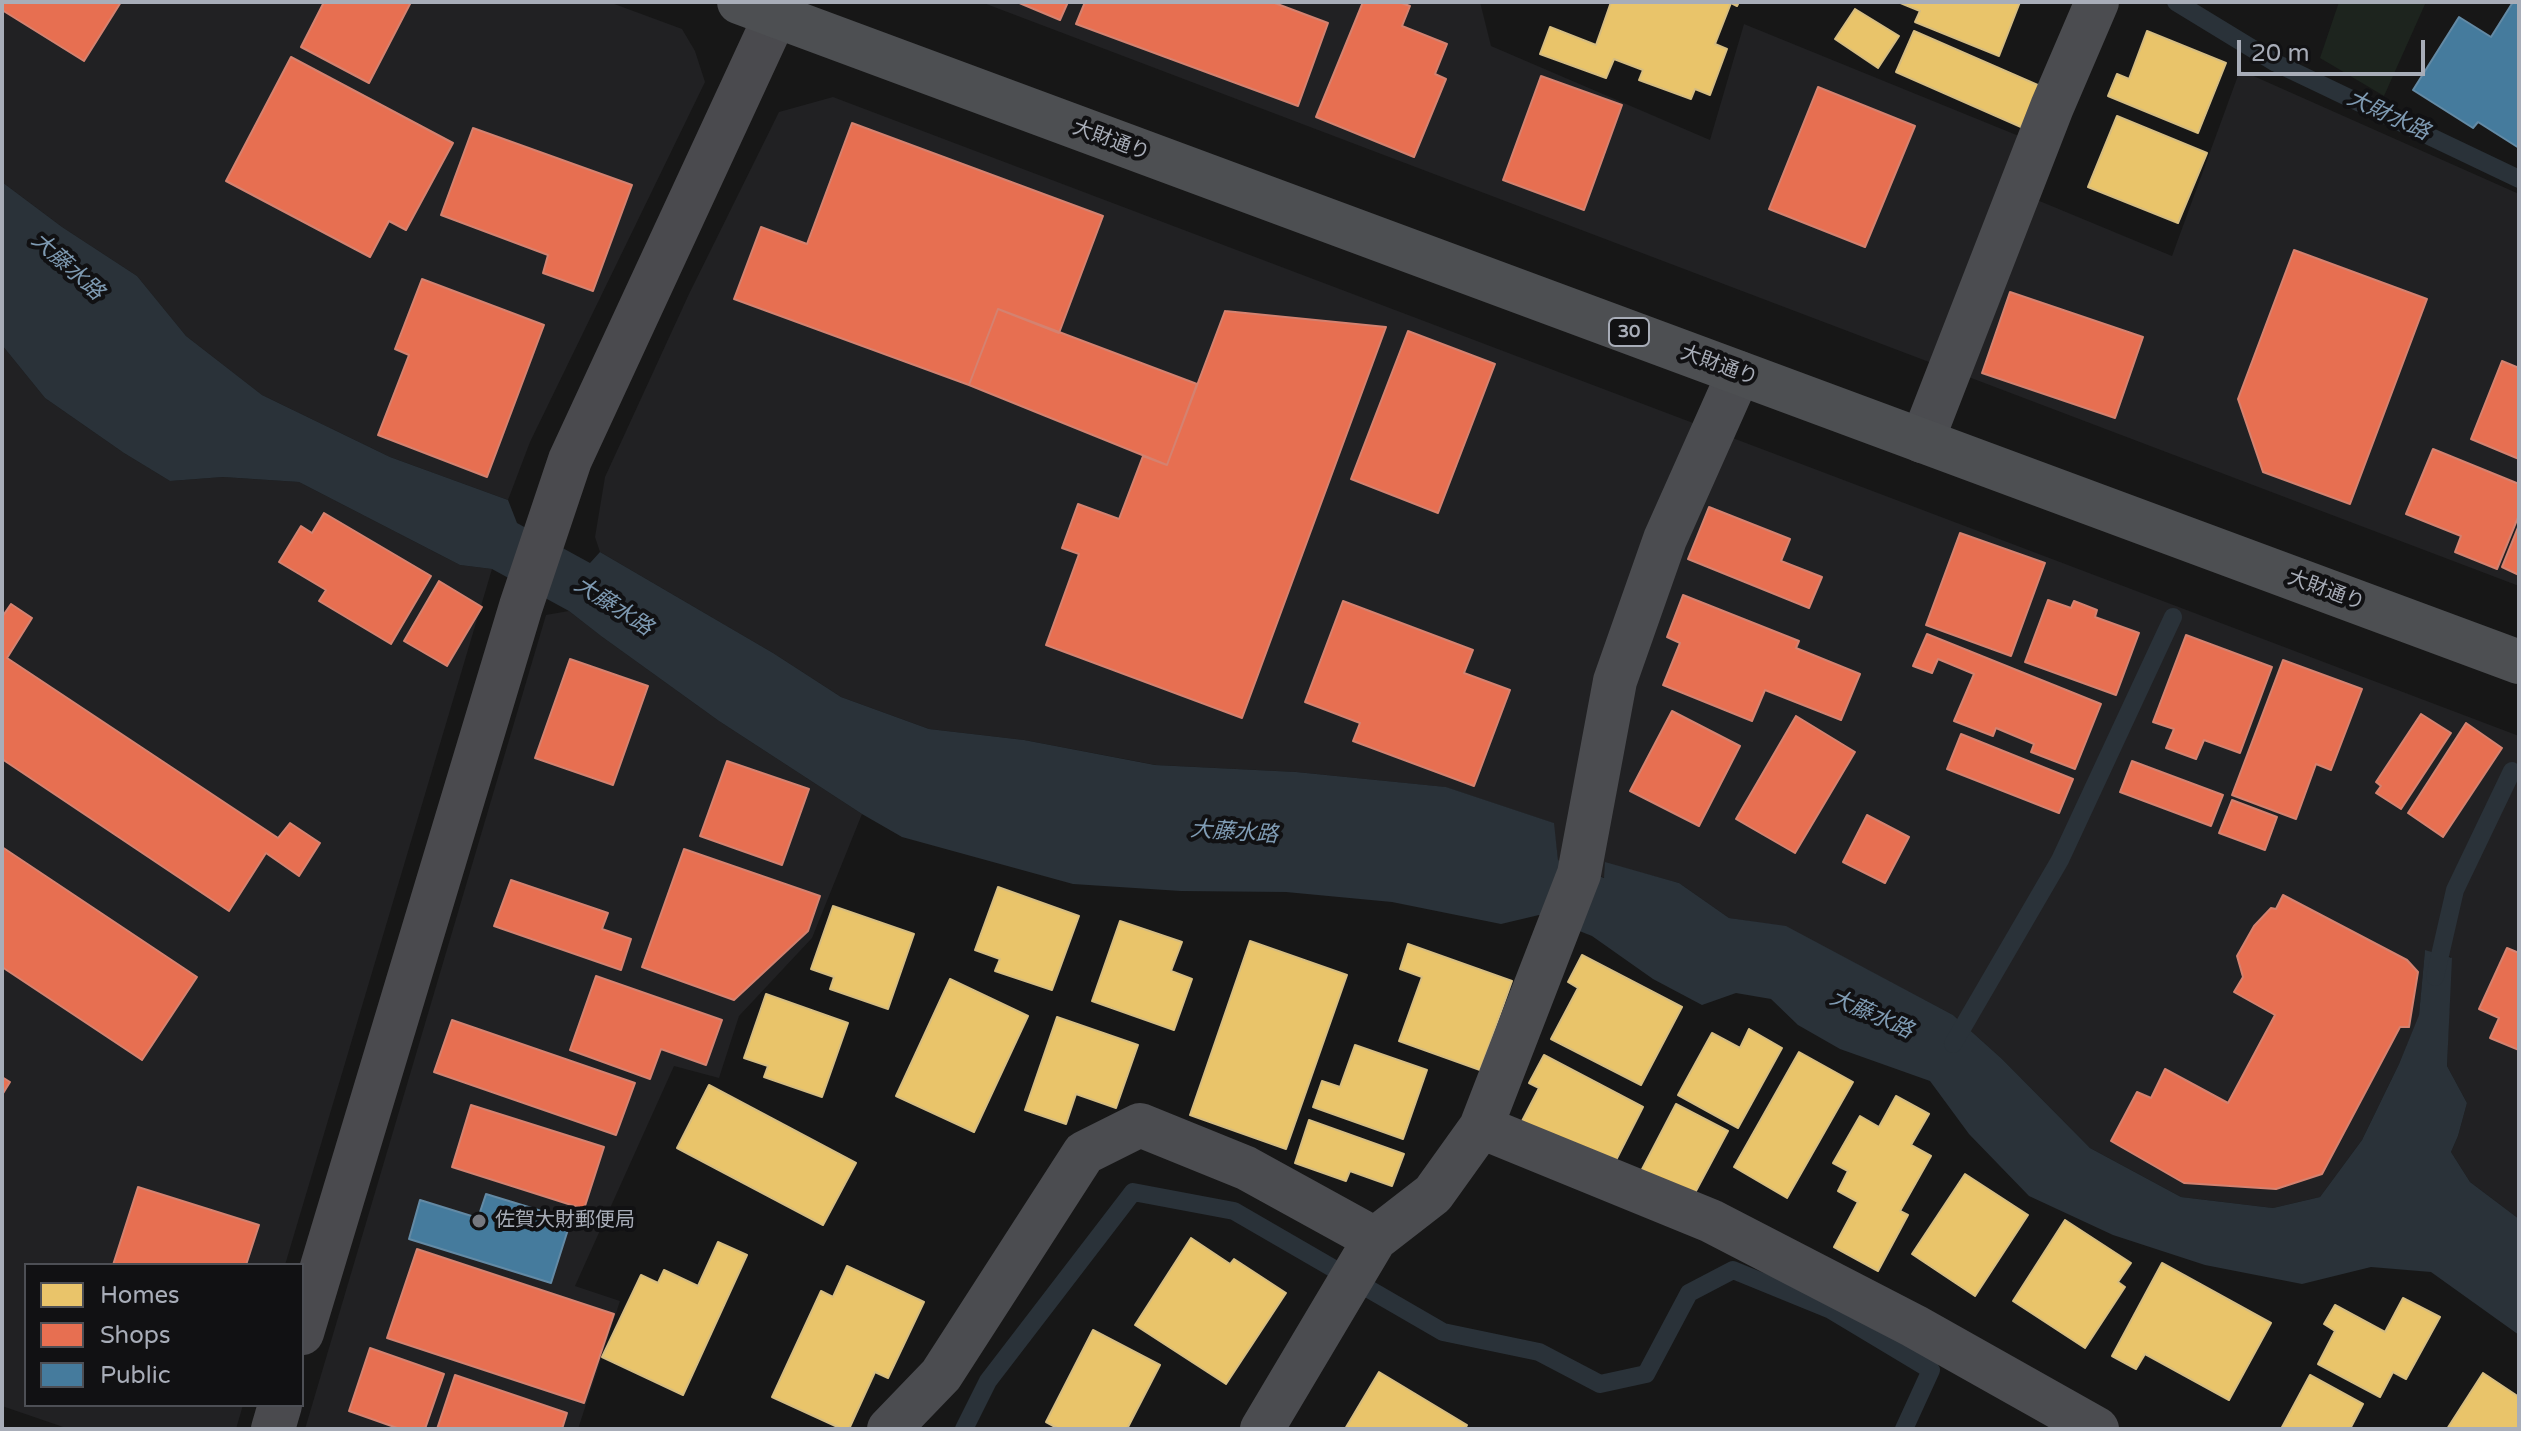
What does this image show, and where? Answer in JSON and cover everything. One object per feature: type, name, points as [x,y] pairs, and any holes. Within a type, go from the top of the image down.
[{"type":"main road","name":"大財通り","points":[[765,7],[2519,662]]},
{"type":"street","points":[[1922,441],[2052,107],[2097,2]]},
{"type":"street","points":[[304,1326],[548,522],[570,460],[765,7]]},
{"type":"street","points":[[1262,1429],[1360,1264],[1433,1194],[1481,1127],[1579,874],[1615,681],[1665,539],[1739,373]]},
{"type":"street","points":[[889,1429],[941,1375],[1084,1153],[1140,1125],[1246,1168],[1360,1264]]},
{"type":"street","points":[[1481,1127],[1711,1221],[1914,1326],[2097,1429]]},
{"type":"street","points":[[273,1429],[279,1407]]},
{"type":"shaded area","points":[[2,2],[609,2],[682,29],[695,51],[705,82],[530,442],[508,500],[390,457],[262,395],[186,336],[137,276],[62,227],[2,182]]},
{"type":"shaded area","points":[[981,2],[1480,2],[1491,46],[1710,140],[1744,24],[2041,145],[2025,195],[2172,256],[2240,70],[2519,194],[2519,586]]},
{"type":"shaded area","points":[[2339,2],[2426,2],[2384,96],[2320,58]]},
{"type":"shaded area","points":[[833,97],[2519,736],[2519,1219],[2470,1182],[2451,1152],[2467,1103],[2447,1066],[2451,957],[2425,951],[2419,1016],[2399,1064],[2362,1140],[2320,1197],[2273,1208],[2181,1197],[2090,1148],[2002,1059],[1953,1015],[1786,927],[1729,918],[1679,883],[1605,863],[1605,878],[1558,860],[1553,823],[1445,787],[1296,772],[1156,765],[1024,740],[929,729],[841,697],[773,653],[600,552],[595,537],[605,477],[689,294],[779,112]]},
{"type":"shaded area","points":[[2,345],[45,398],[170,481],[223,477],[299,482],[460,565],[492,569],[286,1263],[24,1263],[24,1407],[242,1407],[236,1429],[69,1429],[2,1406]]},
{"type":"shaded area","points":[[569,611],[719,721],[862,814],[812,938],[739,1016],[719,1078],[674,1066],[575,1286],[620,1301],[578,1429],[305,1429],[546,615]]},
{"type":"water","name":"大藤水路","points":[[2,182],[62,227],[137,276],[186,336],[262,395],[390,457],[508,500],[517,523],[590,563],[600,552],[773,653],[841,697],[929,729],[1024,740],[1155,765],[1296,772],[1446,787],[1554,823],[1558,860],[1604,878],[1605,862],[1679,883],[1729,918],[1786,926],[1953,1015],[2002,1059],[2090,1148],[2181,1197],[2273,1208],[2320,1197],[2362,1140],[2399,1064],[2419,1015],[2425,950],[2452,958],[2447,1066],[2467,1103],[2451,1152],[2470,1182],[2519,1219],[2519,1335],[2431,1272],[2371,1267],[2302,1284],[2205,1265],[2113,1235],[2029,1196],[1969,1134],[1930,1081],[1840,1049],[1798,1025],[1771,999],[1736,993],[1702,1005],[1653,979],[1592,936],[1539,915],[1501,924],[1392,902],[1286,892],[1181,891],[1073,884],[902,837],[719,721],[569,611],[492,569],[460,565],[299,482],[223,477],[170,481],[45,398],[2,345]]},
{"type":"building: Homes","points":[[1611,2],[1739,2],[1737,6],[1731,3],[1715,44],[1727,49],[1710,95],[1695,89],[1691,99],[1639,80],[1643,70],[1614,59],[1606,78],[1540,54],[1550,27],[1596,45]]},
{"type":"building: Homes","points":[[1898,2],[2020,2],[1999,56],[1915,22],[1920,11]]},
{"type":"building: Homes","points":[[1855,9],[1899,36],[1878,68],[1835,39]]},
{"type":"building: Homes","points":[[1914,31],[2040,86],[2021,127],[1896,72]]},
{"type":"building: Homes","points":[[2147,31],[2226,63],[2198,133],[2108,96],[2117,74],[2129,79]]},
{"type":"building: Homes","points":[[2117,116],[2207,153],[2178,223],[2088,187]]},
{"type":"building: Homes","points":[[998,887],[1079,916],[1052,990],[995,971],[1000,959],[975,950]]},
{"type":"building: Homes","points":[[833,906],[914,934],[888,1009],[830,989],[834,977],[811,969]]},
{"type":"building: Homes","points":[[1120,921],[1182,942],[1171,971],[1192,979],[1174,1030],[1092,1001]]},
{"type":"building: Homes","points":[[1250,941],[1347,975],[1286,1149],[1190,1115]]},
{"type":"building: Homes","points":[[1408,944],[1512,981],[1480,1070],[1399,1041],[1422,977],[1400,969]]},
{"type":"building: Homes","points":[[1582,955],[1682,1007],[1641,1085],[1551,1039],[1578,988],[1568,982]]},
{"type":"building: Homes","points":[[950,979],[1028,1016],[974,1132],[896,1096]]},
{"type":"building: Homes","points":[[766,994],[848,1023],[822,1097],[764,1077],[768,1066],[744,1058]]},
{"type":"building: Homes","points":[[1057,1017],[1138,1045],[1116,1108],[1076,1094],[1066,1124],[1025,1110]]},
{"type":"building: Homes","points":[[1749,1029],[1782,1048],[1738,1128],[1678,1095],[1712,1033],[1740,1048]]},
{"type":"building: Homes","points":[[1355,1045],[1427,1070],[1403,1139],[1313,1107],[1322,1081],[1340,1087]]},
{"type":"building: Homes","points":[[1799,1052],[1853,1082],[1787,1198],[1734,1167]]},
{"type":"building: Homes","points":[[1544,1055],[1643,1107],[1611,1170],[1521,1123],[1539,1088],[1529,1083]]},
{"type":"building: Homes","points":[[709,1085],[856,1163],[823,1225],[677,1148]]},
{"type":"building: Homes","points":[[1896,1096],[1929,1114],[1911,1145],[1931,1156],[1900,1211],[1908,1215],[1878,1271],[1834,1247],[1858,1202],[1838,1191],[1848,1171],[1833,1163],[1860,1116],[1879,1127]]},
{"type":"building: Homes","points":[[1676,1104],[1728,1131],[1689,1204],[1638,1177]]},
{"type":"building: Homes","points":[[1309,1120],[1404,1154],[1392,1186],[1350,1171],[1346,1181],[1295,1163]]},
{"type":"building: Homes","points":[[1965,1174],[2028,1215],[1975,1296],[1912,1254]]},
{"type":"building: Homes","points":[[2065,1220],[2131,1263],[2118,1282],[2125,1287],[2085,1348],[2013,1301]]},
{"type":"building: Homes","points":[[1191,1238],[1230,1264],[1234,1259],[1286,1293],[1226,1384],[1135,1325]]},
{"type":"building: Homes","points":[[718,1242],[747,1255],[683,1395],[602,1357],[641,1275],[658,1283],[664,1270],[698,1286]]},
{"type":"building: Homes","points":[[2162,1263],[2271,1323],[2229,1400],[2145,1354],[2136,1369],[2112,1356]]},
{"type":"building: Homes","points":[[847,1266],[924,1302],[888,1378],[875,1372],[849,1429],[842,1429],[772,1397],[821,1291],[833,1297]]},
{"type":"building: Homes","points":[[2403,1298],[2440,1317],[2406,1379],[2393,1372],[2380,1397],[2318,1364],[2335,1331],[2324,1324],[2335,1305],[2385,1332]]},
{"type":"building: Homes","points":[[1093,1330],[1160,1365],[1127,1429],[1059,1429],[1046,1422]]},
{"type":"building: Homes","points":[[1379,1372],[1467,1425],[1465,1429],[1345,1429]]},
{"type":"building: Homes","points":[[2483,1373],[2519,1397],[2519,1429],[2447,1429]]},
{"type":"building: Homes","points":[[2310,1375],[2363,1404],[2350,1429],[2281,1429]]},
{"type":"building: Shops","points":[[2,2],[121,2],[84,61],[2,10]]},
{"type":"building: Shops","points":[[324,2],[411,2],[369,83],[301,47]]},
{"type":"building: Shops","points":[[1017,2],[1068,2],[1060,20]]},
{"type":"building: Shops","points":[[1085,2],[1272,2],[1328,23],[1298,106],[1076,24]]},
{"type":"building: Shops","points":[[1363,2],[1399,2],[1410,6],[1402,26],[1447,44],[1435,74],[1446,79],[1414,157],[1316,117]]},
{"type":"building: Shops","points":[[291,57],[453,143],[406,230],[389,221],[370,257],[226,181]]},
{"type":"building: Shops","points":[[1541,76],[1622,105],[1584,210],[1503,180]]},
{"type":"building: Shops","points":[[1818,87],[1915,126],[1865,247],[1769,209]]},
{"type":"building: Shops","points":[[852,123],[1103,216],[1059,333],[998,309],[969,385],[734,299],[761,227],[807,244]]},
{"type":"building: Shops","points":[[473,128],[632,185],[593,291],[543,273],[548,255],[441,215]]},
{"type":"building: Shops","points":[[2294,250],[2427,299],[2350,504],[2263,472],[2238,399]]},
{"type":"building: Shops","points":[[422,279],[544,325],[487,477],[378,435],[409,355],[395,349]]},
{"type":"building: Shops","points":[[2010,292],[2143,337],[2115,418],[1982,373]]},
{"type":"building: Shops","points":[[998,309],[1197,384],[1167,465],[969,385]]},
{"type":"building: Shops","points":[[1225,311],[1386,327],[1242,718],[1046,645],[1079,554],[1062,548],[1078,504],[1119,519],[1143,456],[1167,465]]},
{"type":"building: Shops","points":[[1408,331],[1495,364],[1438,513],[1351,479]]},
{"type":"building: Shops","points":[[2502,361],[2519,368],[2519,459],[2471,439]]},
{"type":"building: Shops","points":[[2433,449],[2519,484],[2519,515],[2497,569],[2455,552],[2461,536],[2406,514]]},
{"type":"building: Shops","points":[[1709,507],[1790,539],[1781,561],[1822,577],[1809,608],[1688,559]]},
{"type":"building: Shops","points":[[324,513],[431,576],[391,644],[319,601],[326,590],[279,562],[301,526],[312,533]]},
{"type":"building: Shops","points":[[2519,525],[2519,575],[2502,567]]},
{"type":"building: Shops","points":[[1960,533],[2045,563],[2011,656],[1926,625]]},
{"type":"building: Shops","points":[[439,581],[482,607],[447,666],[404,641]]},
{"type":"building: Shops","points":[[1683,595],[1799,641],[1796,648],[1860,674],[1841,720],[1765,690],[1752,721],[1663,685],[1680,643],[1667,637]]},
{"type":"building: Shops","points":[[2048,600],[2071,608],[2074,601],[2097,610],[2095,617],[2139,633],[2116,695],[2025,662]]},
{"type":"building: Shops","points":[[1343,601],[1473,650],[1464,673],[1510,690],[1474,786],[1353,741],[1360,723],[1305,702]]},
{"type":"building: Shops","points":[[11,604],[32,618],[7,658],[278,838],[290,823],[320,843],[299,876],[266,853],[229,911],[2,759],[2,617]]},
{"type":"building: Shops","points":[[1927,634],[2101,704],[2075,769],[2031,752],[2034,744],[1996,728],[1993,736],[1954,721],[1974,674],[1938,659],[1932,673],[1913,666]]},
{"type":"building: Shops","points":[[2186,635],[2272,667],[2240,753],[2204,740],[2196,759],[2166,748],[2174,729],[2153,722]]},
{"type":"building: Shops","points":[[570,659],[648,686],[613,785],[535,758]]},
{"type":"building: Shops","points":[[2283,660],[2362,689],[2331,770],[2316,764],[2296,819],[2232,795]]},
{"type":"building: Shops","points":[[1672,711],[1740,746],[1699,826],[1630,791]]},
{"type":"building: Shops","points":[[2421,714],[2451,733],[2401,809],[2376,793],[2381,786],[2376,782]]},
{"type":"building: Shops","points":[[1796,716],[1855,752],[1795,853],[1736,819]]},
{"type":"building: Shops","points":[[2466,723],[2502,748],[2443,837],[2408,813]]},
{"type":"building: Shops","points":[[1961,734],[2073,779],[2059,813],[1947,769]]},
{"type":"building: Shops","points":[[727,761],[809,789],[782,865],[700,836]]},
{"type":"building: Shops","points":[[2132,761],[2223,795],[2211,826],[2120,792]]},
{"type":"building: Shops","points":[[2232,800],[2277,817],[2265,850],[2219,833]]},
{"type":"building: Shops","points":[[1867,815],[1909,837],[1885,883],[1843,862]]},
{"type":"building: Shops","points":[[2,847],[197,977],[142,1060],[2,967]]},
{"type":"building: Shops","points":[[684,849],[820,896],[808,931],[734,1000],[642,967]]},
{"type":"building: Shops","points":[[511,880],[608,913],[602,929],[631,939],[621,970],[494,926]]},
{"type":"building: Shops","points":[[2283,895],[2407,960],[2418,972],[2409,1027],[2400,1027],[2322,1174],[2276,1189],[2184,1183],[2111,1141],[2137,1092],[2151,1098],[2165,1069],[2228,1103],[2275,1015],[2234,992],[2243,977],[2237,956],[2254,926],[2271,908],[2276,909]]},
{"type":"building: Shops","points":[[2507,948],[2519,953],[2519,1050],[2490,1038],[2499,1018],[2479,1009]]},
{"type":"building: Shops","points":[[596,976],[722,1020],[706,1065],[661,1049],[650,1079],[570,1050]]},
{"type":"building: Shops","points":[[452,1020],[635,1083],[616,1135],[434,1072]]},
{"type":"building: Shops","points":[[2,1077],[10,1082],[2,1095]]},
{"type":"building: Shops","points":[[471,1105],[604,1147],[584,1209],[452,1167]]},
{"type":"building: Shops","points":[[138,1187],[259,1225],[247,1263],[114,1263]]},
{"type":"building: Shops","points":[[417,1249],[614,1314],[584,1403],[387,1338]]},
{"type":"building: Shops","points":[[370,1348],[444,1374],[425,1429],[400,1429],[349,1411]]},
{"type":"building: Shops","points":[[455,1375],[567,1413],[562,1429],[437,1429]]},
{"type":"building: Public","points":[[2513,2],[2519,2],[2519,148],[2478,122],[2473,128],[2413,90],[2459,17],[2491,37]]},
{"type":"building: Public","points":[[486,1194],[571,1220],[551,1283],[409,1239],[420,1200],[478,1218]]},
{"type":"waterway","name":"大財水路","points":[[2176,2],[2276,63],[2519,179]]},
{"type":"waterway","points":[[1953,1044],[2060,860],[2173,617]]},
{"type":"waterway","points":[[2435,977],[2455,890],[2512,771]]},
{"type":"waterway","points":[[964,1429],[988,1381],[1133,1192],[1234,1211],[1443,1332],[1539,1352],[1600,1384],[1646,1374],[1689,1293],[1733,1270],[1831,1310],[1931,1370],[1904,1429]]},
{"type":"place","name":"佐賀大財郵便局","points":[[479,1221]]}]
